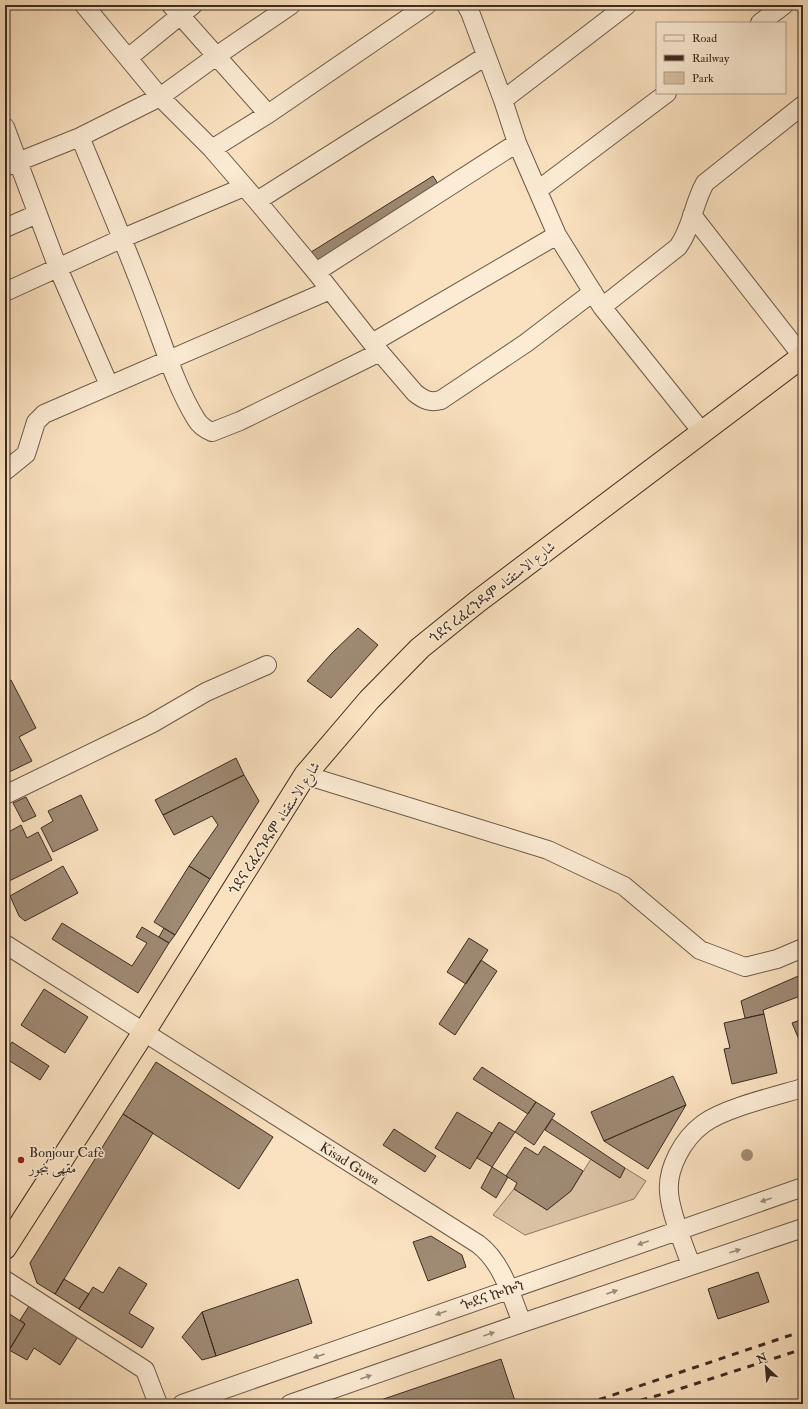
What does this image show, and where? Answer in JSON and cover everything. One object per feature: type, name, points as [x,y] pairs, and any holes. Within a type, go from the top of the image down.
[{"type":"highway","name":"ጎደና ረፈረንዱም شارع الاستقتاء","points":[[5,1248],[144,1032],[305,775],[369,700],[420,648],[477,602],[803,357]]},
{"type":"street","points":[[84,5],[160,97],[212,149],[244,186],[316,272],[376,348],[415,393],[423,399],[433,402],[441,400],[526,343],[597,300],[678,247],[687,235],[698,196],[705,183],[803,106]]},
{"type":"street","points":[[11,165],[80,137],[160,97],[291,5]]},
{"type":"street","points":[[212,149],[268,114],[427,5]]},
{"type":"street","points":[[503,100],[627,5]]},
{"type":"street","points":[[761,22],[784,5]]},
{"type":"street","points":[[472,7],[486,56],[503,100],[517,143],[557,235],[597,300],[702,432]]},
{"type":"street","points":[[128,58],[181,8],[215,57],[268,114]]},
{"type":"street","points":[[257,202],[486,56]]},
{"type":"street","points":[[538,190],[666,94]]},
{"type":"street","points":[[5,127],[11,165],[37,214],[58,268],[109,385]]},
{"type":"street","points":[[80,137],[123,238],[169,361],[197,421],[204,429],[212,432],[240,421],[376,348],[557,235]]},
{"type":"street","points":[[316,272],[517,143]]},
{"type":"street","points":[[5,292],[123,238],[244,186]]},
{"type":"street","points":[[5,228],[37,214]]},
{"type":"street","points":[[692,215],[803,357]]},
{"type":"street","points":[[5,471],[26,454],[36,422],[44,414],[330,290]]},
{"type":"street","points":[[5,795],[151,724],[213,689],[267,665]]},
{"type":"street","points":[[305,775],[548,850],[624,886],[700,950],[745,967],[778,959],[803,948]]},
{"type":"street","name":"Kisad Guwa","points":[[5,944],[488,1251],[496,1262],[509,1289],[522,1323]]},
{"type":"street","points":[[691,1265],[678,1231],[669,1193],[670,1176],[676,1158],[688,1140],[703,1124],[723,1113],[803,1088]]},
{"type":"street","name":"ጐደና ኰኰን","points":[[182,1404],[803,1187]]},
{"type":"street","points":[[290,1404],[691,1265],[803,1228]]},
{"type":"street","points":[[5,1280],[145,1370],[158,1404]]},
{"type":"green space","points":[[591,1159],[620,1178],[625,1168],[646,1181],[634,1199],[525,1235],[493,1215],[514,1189],[547,1210],[571,1191]]},
{"type":"building","points":[[433,176],[442,190],[318,268],[308,254]]},
{"type":"building","points":[[358,628],[378,645],[331,698],[307,681],[332,653]]},
{"type":"building","points":[[11,680],[36,728],[19,737],[32,761],[5,774],[5,682]]},
{"type":"building","points":[[236,758],[244,775],[163,815],[155,800]]},
{"type":"building","points":[[244,775],[259,801],[210,879],[189,866],[218,825],[212,816],[174,835],[163,815]]},
{"type":"building","points":[[81,795],[98,830],[53,852],[41,828],[53,821],[48,811]]},
{"type":"building","points":[[26,797],[36,816],[23,822],[13,803]]},
{"type":"building","points":[[21,825],[27,838],[38,832],[52,860],[7,882],[5,879],[5,834]]},
{"type":"building","points":[[63,866],[78,893],[25,921],[19,916],[10,896]]},
{"type":"building","points":[[189,866],[210,879],[175,935],[154,922]]},
{"type":"building","points":[[62,923],[132,966],[147,943],[136,937],[142,927],[169,943],[138,993],[52,939]]},
{"type":"building","points":[[164,928],[175,935],[169,943],[159,937]]},
{"type":"building","points":[[469,938],[488,950],[466,984],[447,972]]},
{"type":"building","points":[[481,960],[497,971],[455,1035],[439,1024]]},
{"type":"building","points":[[803,974],[803,995],[763,1010],[764,1014],[745,1018],[741,1001]]},
{"type":"building","points":[[44,989],[88,1017],[65,1053],[21,1025]]},
{"type":"building","points":[[764,1014],[777,1073],[732,1084],[724,1049],[730,1048],[724,1023]]},
{"type":"building","points":[[803,1019],[803,1049],[792,1023]]},
{"type":"building","points":[[12,1042],[49,1066],[40,1080],[5,1058],[5,1053]]},
{"type":"building","points":[[156,1062],[273,1137],[239,1189],[123,1114]]},
{"type":"building","points":[[482,1067],[536,1102],[528,1114],[473,1079]]},
{"type":"building","points":[[673,1076],[686,1105],[604,1141],[591,1112]]},
{"type":"building","points":[[536,1102],[555,1114],[534,1145],[515,1132]]},
{"type":"building","points":[[686,1105],[648,1169],[604,1141]]},
{"type":"building","points":[[457,1112],[492,1133],[470,1169],[435,1148]]},
{"type":"building","points":[[123,1114],[153,1133],[55,1294],[37,1283],[30,1263]]},
{"type":"building","points":[[552,1119],[625,1168],[620,1178],[545,1130]]},
{"type":"building","points":[[499,1122],[515,1132],[492,1167],[477,1158]]},
{"type":"building","points":[[394,1129],[436,1156],[425,1172],[383,1145]]},
{"type":"building","points":[[544,1146],[583,1171],[571,1191],[547,1210],[514,1189],[517,1183],[506,1176],[525,1147],[538,1155]]},
{"type":"building","points":[[492,1167],[508,1177],[496,1198],[481,1188]]},
{"type":"building","points":[[431,1236],[462,1255],[466,1267],[428,1281],[413,1242]]},
{"type":"building","points":[[119,1267],[147,1284],[129,1313],[154,1328],[142,1348],[79,1309],[93,1287],[103,1293]]},
{"type":"building","points":[[758,1272],[769,1302],[718,1319],[708,1289]]},
{"type":"building","points":[[64,1279],[89,1294],[79,1309],[55,1294]]},
{"type":"building","points":[[298,1279],[312,1323],[216,1356],[202,1312]]},
{"type":"building","points":[[29,1306],[79,1335],[60,1365],[34,1348],[27,1360],[9,1350],[25,1324],[20,1320]]},
{"type":"building","points":[[5,1311],[25,1324],[5,1357]]},
{"type":"building","points":[[202,1312],[216,1356],[202,1360],[182,1337]]},
{"type":"building","points":[[501,1359],[516,1404],[369,1404]]},
{"type":"railway","points":[[586,1404],[803,1331]]},
{"type":"railway","points":[[627,1404],[670,1392],[803,1349]]},
{"type":"place","name":"Bonjour Cafè مقهى بنجور","points":[[21,1160]]}]
